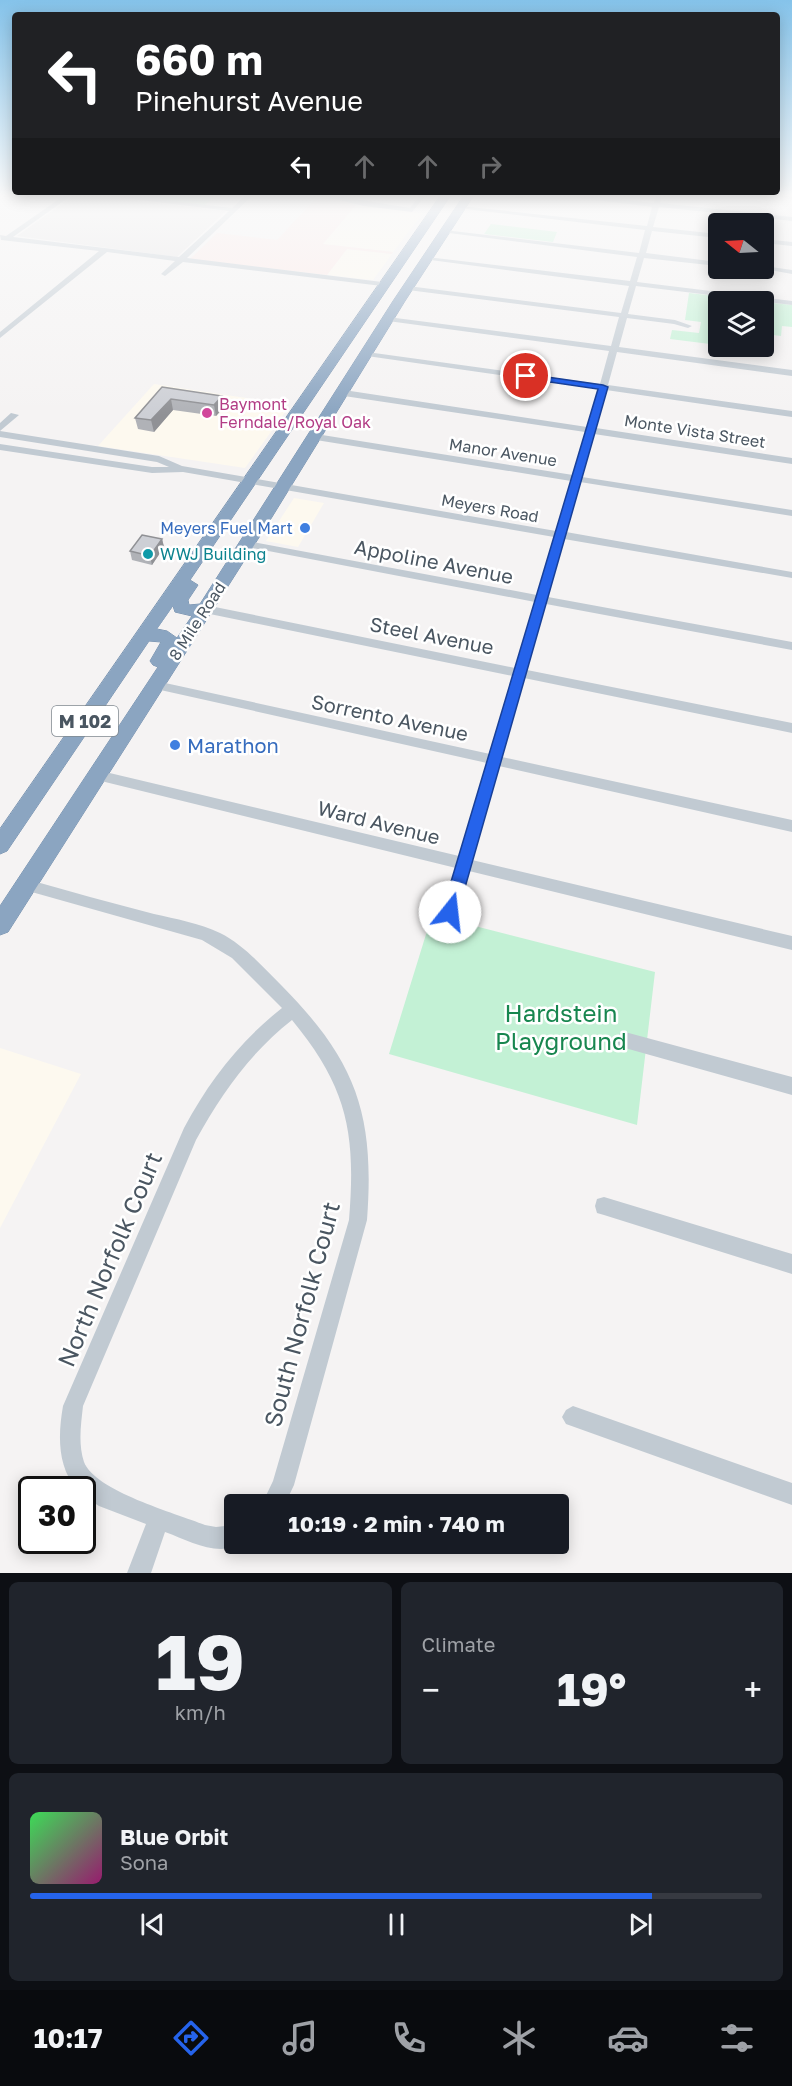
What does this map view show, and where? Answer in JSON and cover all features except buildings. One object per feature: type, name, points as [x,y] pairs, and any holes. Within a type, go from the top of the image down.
[{"type":"highway","name":"8 Mile Road","points":[[0,845],[318,384],[393,268]]},
{"type":"highway","name":"8 Mile Road","points":[[0,925],[286,484],[420,268]]},
{"type":"highway","points":[[363,314],[362,326],[347,351],[352,354],[367,354]]},
{"type":"highway","points":[[286,484],[286,468],[337,390],[333,384],[318,384]]},
{"type":"highway","points":[[205,609],[182,609],[180,600],[249,499],[248,486]]},
{"type":"highway","points":[[126,730],[131,703],[170,644],[170,640],[165,636],[144,636]]},
{"type":"street","points":[[0,336],[15,320],[79,268]]},
{"type":"street","points":[[165,274],[171,268]]},
{"type":"street","points":[[244,268],[382,284]]},
{"type":"street","points":[[505,268],[792,303]]},
{"type":"street","points":[[450,912],[638,268]]},
{"type":"street","points":[[774,270],[792,272]]},
{"type":"street","points":[[408,288],[625,315],[688,326]]},
{"type":"street","points":[[388,319],[792,373]]},
{"type":"street","points":[[0,328],[15,320]]},
{"type":"street","points":[[367,354],[792,414]]},
{"type":"street","name":"Monte Vista Street","points":[[344,393],[792,461]]},
{"type":"street","points":[[0,412],[14,415],[0,428]]},
{"type":"street","name":"Meyers Road","points":[[0,434],[159,459],[183,469],[248,486],[286,484],[792,576]]},
{"type":"street","name":"Manor Avenue","points":[[316,437],[792,513]]},
{"type":"street","name":"Meyers Road","points":[[0,447],[152,470],[183,469]]},
{"type":"street","name":"Appoline Avenue","points":[[247,544],[792,646]]},
{"type":"street","name":"Steel Avenue","points":[[205,609],[792,728]]},
{"type":"street","name":"Sorrento Avenue","points":[[156,685],[792,826]]},
{"type":"street","name":"Ward Avenue","points":[[97,775],[792,943]]},
{"type":"street","name":"South Norfolk Court","points":[[26,885],[216,939],[232,948],[295,1008],[327,1050],[351,1098],[358,1125],[362,1156],[362,1187],[353,1244],[283,1485],[278,1494]]},
{"type":"street","name":"North Norfolk Court","points":[[159,1518],[98,1493],[81,1478],[69,1447],[69,1429],[74,1406],[190,1134],[205,1104],[243,1052],[265,1031],[295,1008]]},
{"type":"street","points":[[625,1040],[792,1086]]},
{"type":"street","points":[[604,1206],[792,1264]]},
{"type":"street","points":[[573,1417],[792,1494]]},
{"type":"street","points":[[139,1573],[159,1518],[205,1536],[224,1537]]},
{"type":"shaded area","points":[[271,268],[332,268],[327,275]]},
{"type":"shaded area","points":[[332,268],[381,268],[373,280],[327,275]]},
{"type":"shaded area","points":[[154,384],[286,404],[288,408],[245,468],[98,446]]},
{"type":"shaded area","points":[[294,498],[324,503],[298,547],[266,541]]},
{"type":"shaded area","points":[[0,1048],[81,1074],[0,1228]]},
{"type":"green space","points":[[689,293],[708,295],[708,344],[670,339],[672,330],[699,333],[701,322],[685,320]]},
{"type":"green space","points":[[774,303],[792,305],[792,327],[782,326],[781,336],[774,335]]},
{"type":"green space","name":"Hardstein Playground","points":[[432,915],[655,972],[637,1125],[389,1054]]},
{"type":"place","name":"Baymont Ferndale/Royal Oak","points":[[207,413]]},
{"type":"place","name":"Meyers Fuel Mart","points":[[305,528]]},
{"type":"place","name":"WWJ Building","points":[[148,554]]},
{"type":"place","name":"Marathon","points":[[175,745]]},
{"type":"route","points":[[450,912],[603,387],[526,376]]}]
